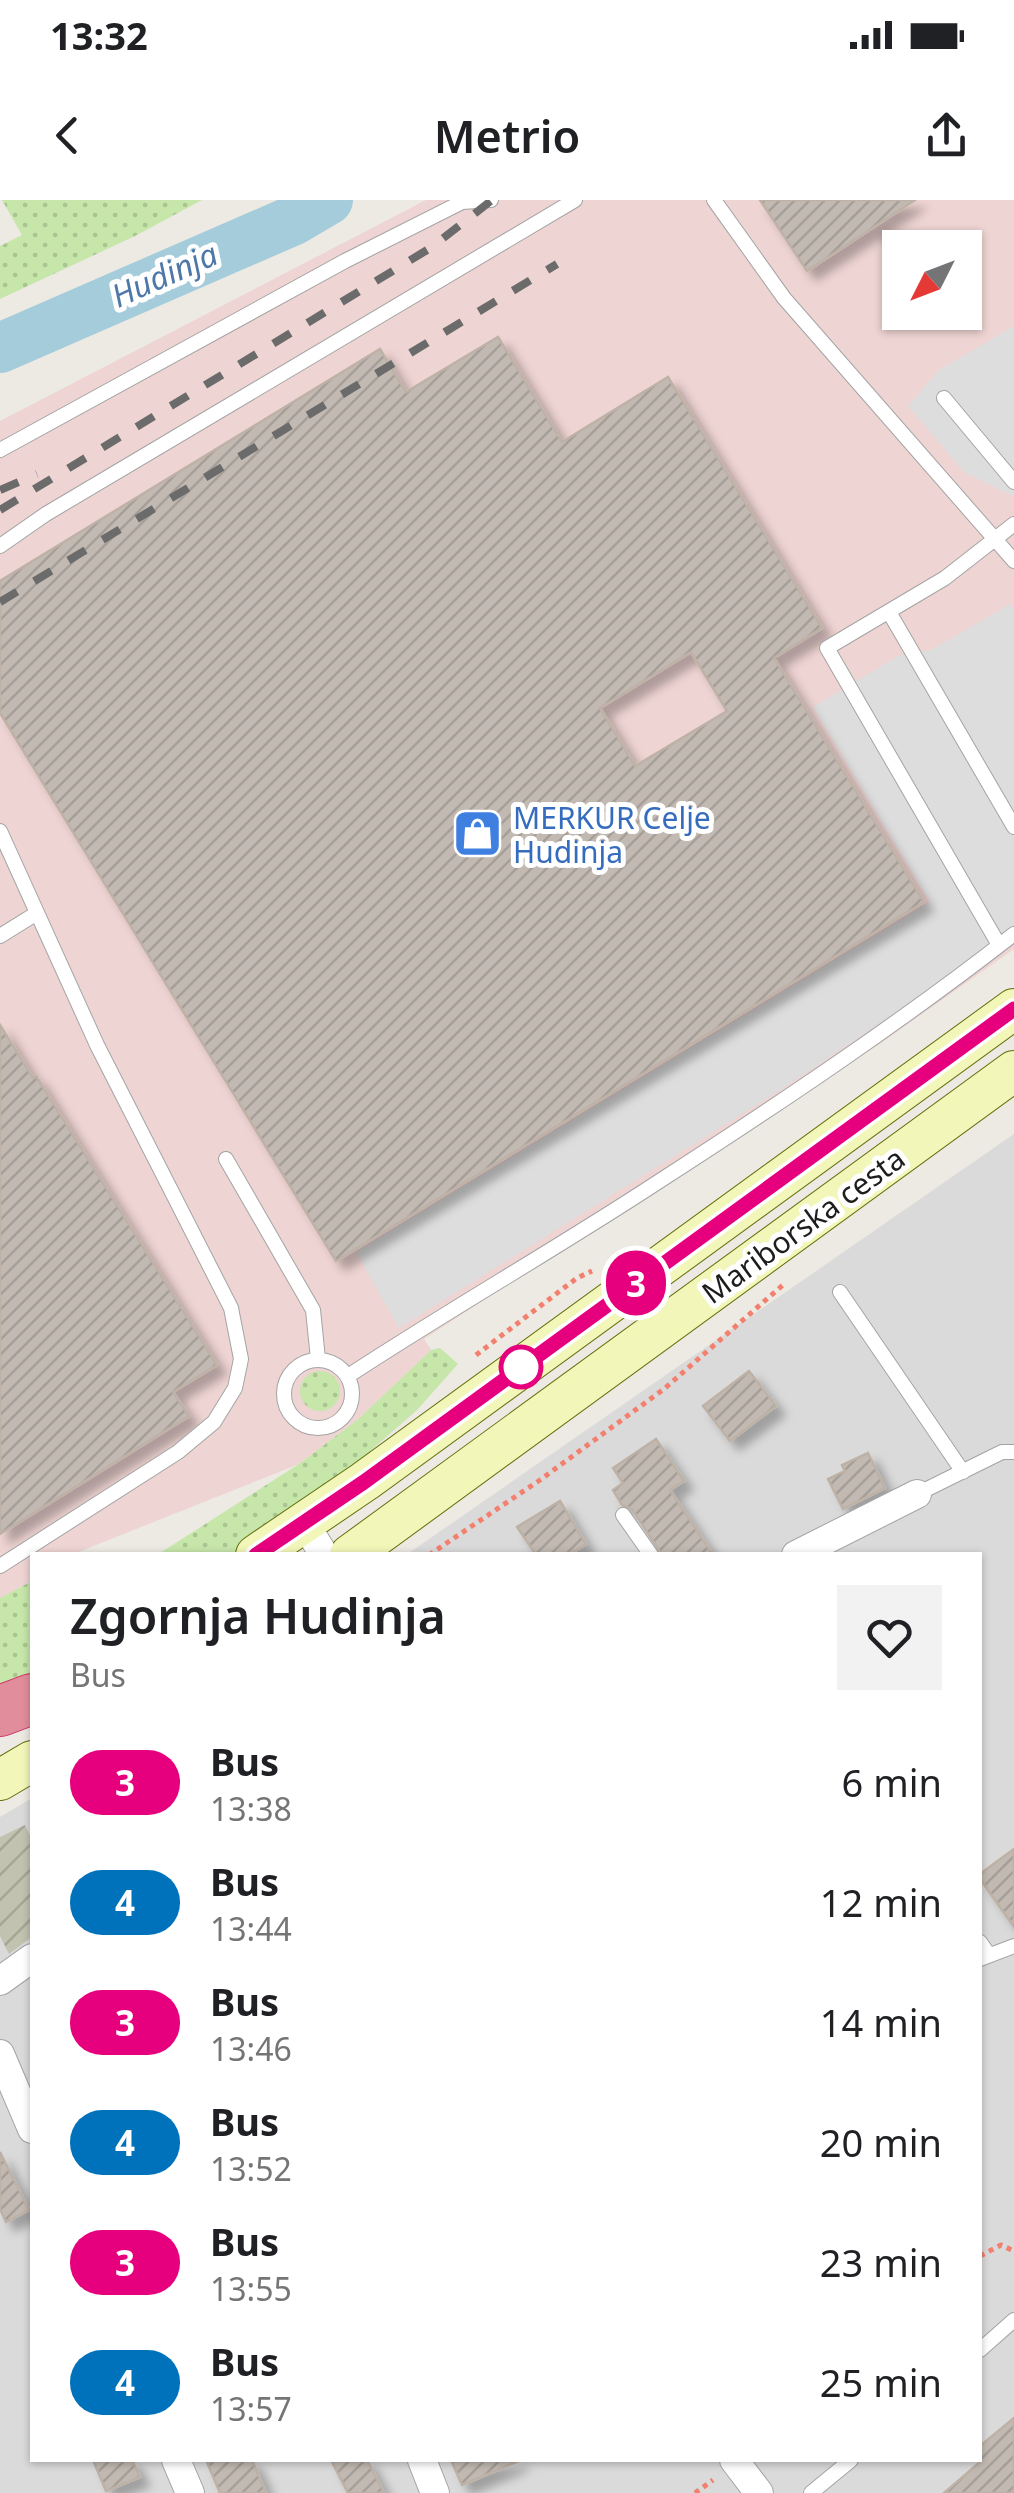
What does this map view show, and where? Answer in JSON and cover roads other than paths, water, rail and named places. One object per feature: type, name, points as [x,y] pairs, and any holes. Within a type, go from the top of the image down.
[{"type":"highway","points":[[0,1715],[30,1701]]},
{"type":"main road","name":"Mariborska cesta","points":[[267,1552],[314,1539],[1014,1009]]},
{"type":"main road","name":"Mariborska cesta","points":[[354,1552],[1014,1071]]},
{"type":"main road","points":[[0,1780],[30,1762]]},
{"type":"street","points":[[802,1552],[917,1494]]},
{"type":"street","points":[[0,1980],[30,1959]]},
{"type":"street","points":[[0,2054],[30,2124]]},
{"type":"street","points":[[177,2462],[190,2493]]},
{"type":"street","points":[[423,2462],[436,2493]]},
{"type":"street","points":[[736,2462],[759,2493]]},
{"type":"lane","points":[[0,450],[345,261],[462,202],[491,200]]},
{"type":"lane","points":[[0,546],[46,514],[575,200]]},
{"type":"lane","points":[[714,200],[784,298],[1014,561]]},
{"type":"lane","points":[[944,398],[1014,482]]},
{"type":"lane","points":[[999,945],[827,648],[945,578],[1014,524]]},
{"type":"lane","points":[[889,612],[1014,827]]},
{"type":"lane","points":[[0,830],[98,1045],[231,1308],[241,1358],[235,1388],[214,1422],[178,1452],[0,1566]]},
{"type":"lane","points":[[0,936],[37,913]]},
{"type":"lane","points":[[348,1376],[702,1154],[878,1034],[1014,934]]},
{"type":"lane","points":[[226,1158],[313,1310],[318,1359]]},
{"type":"lane","points":[[840,1292],[963,1472]]},
{"type":"lane","points":[[318,1359],[335,1363],[348,1376],[353,1396],[347,1413],[331,1426],[311,1428],[294,1418],[284,1400],[288,1378],[300,1364],[318,1359]]},
{"type":"lane","points":[[917,1494],[1002,1452],[1014,1452]]},
{"type":"lane","points":[[624,1515],[649,1552]]},
{"type":"lane","points":[[983,1952],[1014,1946]]},
{"type":"lane","points":[[982,2348],[1014,2320]]},
{"type":"lane","points":[[811,2493],[849,2462]]},
{"type":"waterway","name":"Hudinja","points":[[0,348],[294,220],[328,200]]},
{"type":"railway","points":[[0,510],[432,247],[492,200]]},
{"type":"railway","points":[[0,602],[557,264]]},
{"type":"railway","points":[[0,490],[37,474]]},
{"type":"place","name":"MERKUR Celje Hudinja","points":[[478,834]]}]
